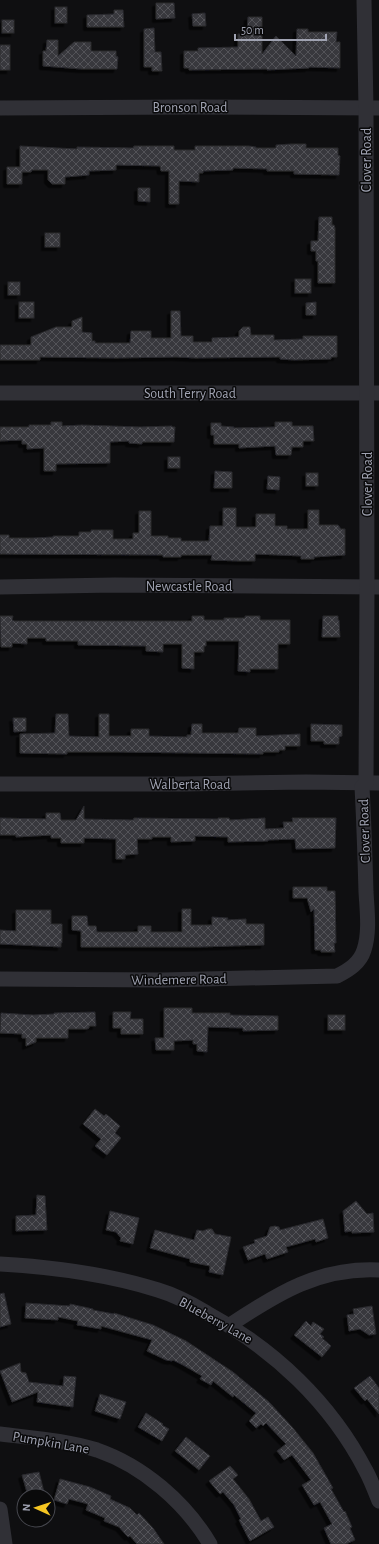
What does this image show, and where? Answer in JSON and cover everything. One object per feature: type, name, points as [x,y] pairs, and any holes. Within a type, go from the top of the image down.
[{"type":"street","name":"Clover Road","points":[[355,965],[364,951],[367,936],[362,787],[372,783],[373,108],[364,0]]},
{"type":"street","name":"Bronson Road","points":[[0,108],[373,108]]},
{"type":"street","name":"South Terry Road","points":[[0,392],[373,393]]},
{"type":"street","name":"Newcastle Road","points":[[0,587],[114,585],[373,587]]},
{"type":"street","name":"Walberta Road","points":[[0,784],[372,783]]},
{"type":"street","name":"Windemere Road","points":[[0,978],[163,980],[336,976],[350,970],[355,965]]},
{"type":"street","name":"Blueberry Lane","points":[[0,1264],[40,1266],[86,1272],[133,1282],[166,1293],[192,1304],[230,1325],[273,1356],[316,1398],[330,1415],[354,1451],[366,1472],[379,1501]]},
{"type":"street","points":[[230,1325],[266,1301],[289,1288],[343,1271],[379,1270]]},
{"type":"street","name":"Pumpkin Lane","points":[[0,1434],[77,1445],[117,1458],[144,1474],[168,1492],[201,1528],[210,1544]]},
{"type":"street","points":[[0,1509],[5,1544]]},
{"type":"building","points":[[156,3],[174,3],[175,18],[156,19]]},
{"type":"building","points":[[55,7],[67,7],[67,23],[55,23]]},
{"type":"building","points":[[114,10],[123,10],[124,27],[87,27],[87,15],[114,14]]},
{"type":"building","points":[[205,13],[206,26],[193,26],[192,14]]},
{"type":"building","points":[[248,17],[262,17],[262,54],[276,36],[296,56],[297,29],[308,29],[308,32],[337,32],[336,42],[340,42],[340,68],[309,67],[267,70],[189,70],[189,68],[184,68],[184,51],[198,51],[198,48],[238,47],[238,34],[247,34]]},
{"type":"building","points":[[2,20],[14,20],[14,33],[2,33]]},
{"type":"building","points":[[154,28],[155,52],[161,52],[162,71],[152,71],[152,67],[144,67],[144,29]]},
{"type":"building","points":[[47,40],[58,40],[58,56],[74,42],[91,42],[91,51],[116,51],[116,56],[118,57],[117,69],[81,69],[43,66],[43,51],[46,51]]},
{"type":"building","points":[[0,45],[10,45],[10,70],[0,70]]},
{"type":"building","points":[[306,144],[306,148],[338,148],[338,155],[340,156],[339,175],[294,174],[294,171],[267,171],[267,169],[233,168],[233,170],[203,171],[203,173],[199,173],[199,182],[179,181],[179,204],[169,204],[169,171],[161,171],[160,166],[116,165],[116,170],[89,171],[89,175],[65,177],[65,184],[52,184],[48,180],[48,170],[32,170],[31,172],[22,172],[22,184],[7,184],[7,167],[20,167],[20,146],[77,149],[77,147],[133,148],[134,146],[174,146],[174,150],[195,150],[195,146],[249,146],[256,148],[276,148],[276,145]]},
{"type":"building","points":[[138,188],[150,188],[150,202],[138,201]]},
{"type":"building","points":[[319,217],[332,217],[332,225],[334,225],[335,228],[335,283],[318,283],[318,261],[316,261],[316,251],[311,251],[311,241],[318,241]]},
{"type":"building","points":[[45,233],[60,233],[60,247],[45,247]]},
{"type":"building","points":[[295,279],[311,279],[311,293],[295,293]]},
{"type":"building","points":[[8,282],[20,282],[20,295],[8,295]]},
{"type":"building","points":[[19,302],[34,302],[34,318],[19,318]]},
{"type":"building","points":[[316,302],[316,315],[306,315],[306,303]]},
{"type":"building","points":[[171,311],[180,311],[181,336],[193,336],[193,342],[212,342],[212,338],[239,337],[239,331],[243,327],[250,327],[251,335],[274,335],[274,340],[303,339],[303,336],[337,336],[337,357],[331,357],[331,359],[294,360],[280,359],[280,357],[40,357],[40,360],[0,360],[0,345],[31,345],[31,337],[56,327],[72,327],[72,321],[82,317],[82,332],[92,333],[92,341],[95,341],[95,343],[130,343],[131,331],[151,331],[151,338],[171,338]]},
{"type":"building","points":[[51,422],[62,422],[62,426],[172,426],[175,427],[174,442],[142,442],[142,444],[129,443],[129,441],[110,442],[110,463],[56,464],[56,471],[44,471],[44,448],[27,449],[27,444],[22,444],[22,440],[0,441],[0,427],[51,425]]},
{"type":"building","points":[[275,422],[292,422],[292,426],[313,426],[314,441],[303,441],[303,447],[292,447],[291,455],[276,455],[275,446],[239,448],[239,444],[214,444],[214,435],[211,435],[211,423],[221,423],[221,426],[234,428],[275,427]]},
{"type":"building","points":[[168,457],[180,457],[180,468],[168,468]]},
{"type":"building","points":[[215,471],[232,472],[232,488],[214,488]]},
{"type":"building","points":[[306,473],[318,473],[318,486],[306,486]]},
{"type":"building","points":[[268,476],[280,477],[279,490],[267,489]]},
{"type":"building","points":[[223,508],[236,508],[236,527],[256,527],[256,514],[275,514],[275,526],[287,526],[287,529],[308,529],[308,510],[319,510],[319,525],[338,525],[341,529],[345,529],[345,555],[301,559],[301,556],[255,554],[255,561],[238,561],[211,560],[212,555],[181,555],[181,557],[163,557],[163,555],[0,554],[0,535],[9,535],[9,538],[79,536],[79,532],[91,532],[91,530],[113,530],[113,539],[133,539],[133,533],[139,533],[139,511],[151,511],[151,536],[181,538],[181,541],[209,541],[210,526],[223,526]]},
{"type":"building","points":[[0,616],[13,616],[12,620],[14,621],[192,621],[192,616],[204,616],[204,620],[224,620],[224,618],[260,616],[260,620],[290,620],[290,644],[278,644],[278,669],[250,669],[250,672],[238,671],[239,641],[206,641],[204,652],[194,652],[194,669],[182,668],[182,644],[163,644],[163,652],[146,651],[146,646],[78,645],[78,641],[46,641],[46,638],[27,638],[27,644],[12,643],[12,647],[1,647]]},
{"type":"building","points":[[323,616],[338,616],[340,637],[322,637]]},
{"type":"building","points":[[56,714],[68,714],[69,736],[99,737],[99,714],[109,714],[109,736],[131,736],[131,729],[149,729],[149,736],[187,737],[187,735],[191,735],[192,724],[202,724],[202,733],[238,733],[239,728],[256,728],[256,736],[300,734],[300,746],[285,746],[285,750],[279,750],[279,752],[263,752],[263,754],[118,752],[67,752],[67,754],[20,753],[20,734],[55,733]]},
{"type":"building","points":[[13,718],[26,718],[26,731],[14,732]]},
{"type":"building","points":[[311,724],[342,725],[342,736],[339,737],[339,744],[324,744],[324,741],[311,741]]},
{"type":"building","points":[[84,806],[84,819],[133,820],[134,818],[229,818],[230,820],[265,818],[265,829],[284,828],[283,822],[293,822],[292,818],[336,818],[335,848],[296,849],[295,839],[228,842],[228,837],[195,836],[195,841],[171,842],[171,837],[152,837],[152,839],[137,839],[138,854],[125,855],[125,859],[116,859],[116,839],[84,838],[84,843],[61,843],[61,838],[51,838],[51,835],[16,837],[16,835],[0,835],[0,818],[46,819],[46,813],[60,813],[61,820],[76,820]]},
{"type":"building","points":[[293,887],[327,887],[327,891],[335,891],[335,952],[321,952],[321,950],[315,950],[314,909],[311,912],[307,898],[293,898]]},
{"type":"building","points":[[182,909],[191,909],[191,925],[212,925],[212,917],[228,918],[227,920],[246,919],[246,924],[264,924],[264,945],[200,947],[81,947],[81,931],[72,930],[72,916],[87,916],[88,926],[96,926],[97,932],[138,932],[138,926],[151,926],[151,932],[182,932]]},
{"type":"building","points":[[16,910],[51,910],[51,924],[62,924],[61,947],[0,944],[0,930],[16,931]]},
{"type":"building","points":[[164,1008],[192,1008],[192,1013],[230,1013],[230,1015],[278,1016],[278,1030],[243,1031],[243,1028],[208,1027],[207,1052],[197,1051],[197,1044],[193,1044],[193,1040],[174,1041],[174,1050],[156,1050],[155,1038],[164,1038]]},
{"type":"building","points":[[95,1012],[96,1026],[89,1026],[87,1029],[68,1029],[68,1038],[36,1038],[36,1042],[26,1046],[26,1038],[22,1038],[22,1034],[0,1033],[1,1013],[33,1015]]},
{"type":"building","points":[[113,1012],[131,1012],[130,1019],[143,1019],[143,1034],[121,1034],[121,1028],[113,1028]]},
{"type":"building","points":[[328,1015],[345,1015],[345,1030],[328,1030]]},
{"type":"building","points":[[95,1109],[104,1116],[106,1114],[120,1126],[115,1133],[121,1138],[107,1155],[95,1146],[101,1139],[83,1124]]},
{"type":"building","points":[[37,1195],[45,1196],[47,1230],[16,1231],[16,1216],[36,1215]]},
{"type":"building","points":[[356,1201],[367,1214],[373,1213],[374,1232],[345,1232],[343,1211]]},
{"type":"building","points":[[110,1211],[139,1218],[133,1244],[120,1241],[121,1238],[116,1232],[106,1230]]},
{"type":"building","points":[[323,1219],[328,1238],[316,1242],[315,1239],[286,1247],[288,1252],[267,1259],[265,1254],[248,1260],[243,1247],[255,1243],[254,1240],[267,1236],[270,1227],[279,1227],[280,1230]]},
{"type":"building","points":[[212,1229],[215,1234],[231,1237],[223,1275],[209,1272],[210,1266],[190,1262],[190,1259],[150,1248],[155,1230],[194,1240],[197,1230],[203,1231]]},
{"type":"building","points":[[4,1293],[11,1324],[0,1327],[0,1294]]},
{"type":"building","points":[[26,1303],[70,1306],[70,1304],[93,1310],[114,1313],[153,1325],[186,1341],[233,1372],[269,1402],[313,1453],[333,1488],[331,1489],[344,1512],[345,1511],[352,1527],[350,1528],[355,1540],[346,1544],[331,1544],[324,1528],[332,1524],[320,1502],[314,1505],[302,1485],[311,1480],[292,1455],[284,1460],[277,1451],[286,1444],[266,1423],[263,1426],[261,1424],[256,1428],[249,1421],[256,1413],[234,1395],[233,1397],[213,1381],[211,1385],[200,1379],[202,1376],[183,1365],[173,1360],[166,1360],[147,1351],[152,1340],[101,1326],[101,1329],[77,1325],[78,1321],[58,1317],[58,1320],[25,1318]]},
{"type":"building","points":[[372,1306],[376,1334],[369,1335],[360,1329],[349,1331],[347,1315],[354,1314],[353,1309]]},
{"type":"building","points":[[306,1321],[311,1326],[313,1322],[324,1329],[320,1334],[324,1337],[322,1338],[331,1346],[322,1357],[294,1335]]},
{"type":"building","points":[[20,1363],[21,1372],[26,1373],[29,1382],[63,1386],[64,1376],[76,1377],[73,1407],[37,1402],[38,1392],[12,1402],[0,1371]]},
{"type":"building","points":[[370,1376],[379,1388],[379,1414],[367,1399],[365,1401],[354,1388]]},
{"type":"building","points":[[100,1394],[126,1402],[120,1419],[95,1411]]},
{"type":"building","points":[[146,1413],[169,1429],[162,1441],[138,1427]]},
{"type":"building","points":[[186,1437],[210,1456],[199,1470],[175,1451]]},
{"type":"building","points":[[230,1466],[238,1475],[233,1479],[249,1499],[261,1521],[268,1517],[274,1527],[250,1541],[239,1520],[241,1519],[234,1505],[223,1492],[220,1494],[209,1481]]},
{"type":"building","points":[[39,1472],[43,1488],[26,1488],[22,1475]]},
{"type":"building","points":[[60,1479],[90,1487],[111,1496],[110,1499],[130,1508],[137,1515],[139,1513],[153,1528],[164,1544],[137,1544],[119,1527],[104,1521],[105,1518],[86,1510],[88,1504],[69,1499],[67,1504],[56,1501],[56,1493]]}]
